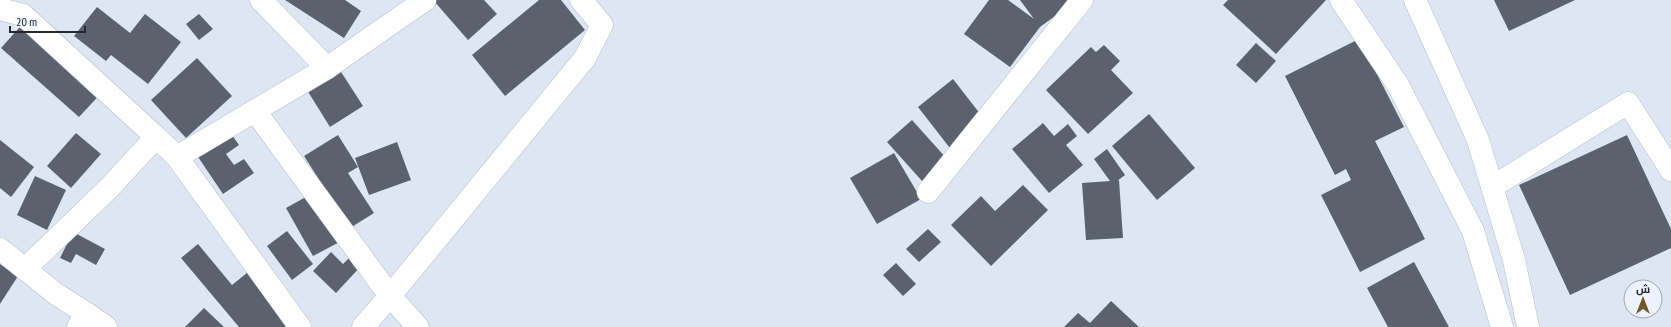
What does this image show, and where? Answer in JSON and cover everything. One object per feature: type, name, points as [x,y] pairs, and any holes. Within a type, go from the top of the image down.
[{"type":"street","points":[[261,0],[327,68]]},
{"type":"street","points":[[363,327],[585,58],[602,25],[581,0]]},
{"type":"street","points":[[928,192],[1082,0]]},
{"type":"street","points":[[1341,0],[1398,85],[1473,231],[1502,327]]},
{"type":"street","points":[[1415,0],[1478,140],[1514,260],[1528,327]]},
{"type":"street","points":[[177,157],[327,68],[422,1]]},
{"type":"street","points":[[0,10],[23,15],[177,157],[300,327]]},
{"type":"street","points":[[1492,187],[1628,103],[1671,170]]},
{"type":"street","points":[[255,111],[390,296],[418,327]]},
{"type":"street","points":[[25,269],[110,187],[156,137]]},
{"type":"street","points":[[0,249],[56,294],[82,320],[106,327]]},
{"type":"building","points":[[285,0],[345,0],[361,11],[344,38]]},
{"type":"building","points":[[484,0],[497,14],[468,40],[434,1]]},
{"type":"building","points":[[539,0],[561,0],[585,30],[505,96],[472,55]]},
{"type":"building","points":[[989,0],[1008,0],[1034,19],[1020,0],[1077,0],[1040,27],[1010,67],[964,34]]},
{"type":"building","points":[[1228,0],[1326,0],[1276,54],[1223,5]]},
{"type":"building","points":[[1494,0],[1575,0],[1509,31]]},
{"type":"building","points":[[97,7],[130,33],[145,14],[181,42],[148,84],[111,55],[106,61],[74,36]]},
{"type":"building","points":[[199,14],[213,29],[199,40],[186,24]]},
{"type":"building","points":[[27,19],[105,89],[79,117],[1,48]]},
{"type":"building","points":[[1359,39],[1404,127],[1375,141],[1425,239],[1360,272],[1321,195],[1351,180],[1346,169],[1335,175],[1285,76]]},
{"type":"building","points":[[1256,43],[1276,61],[1256,83],[1236,65]]},
{"type":"building","points":[[1104,45],[1120,61],[1111,70],[1133,93],[1088,134],[1046,90],[1091,47],[1096,52]]},
{"type":"building","points":[[197,58],[232,96],[186,138],[151,100]]},
{"type":"building","points":[[334,61],[363,106],[330,127],[302,82]]},
{"type":"building","points":[[953,79],[988,124],[953,152],[918,107]]},
{"type":"building","points":[[1149,114],[1195,168],[1157,200],[1112,146]]},
{"type":"building","points":[[912,120],[956,169],[931,191],[887,142]]},
{"type":"building","points":[[1043,123],[1054,136],[1068,124],[1077,136],[1066,145],[1083,165],[1049,193],[1012,149]]},
{"type":"building","points":[[227,128],[239,145],[226,154],[234,165],[244,159],[254,173],[223,194],[194,151]]},
{"type":"building","points":[[76,133],[101,154],[71,188],[47,166]]},
{"type":"building","points":[[338,135],[358,167],[348,173],[374,213],[350,228],[304,156]]},
{"type":"building","points":[[1627,135],[1671,229],[1671,248],[1570,295],[1519,185]]},
{"type":"building","points":[[0,140],[34,167],[11,197],[0,188]]},
{"type":"building","points":[[397,142],[411,180],[369,195],[355,158]]},
{"type":"building","points":[[1107,149],[1125,175],[1117,181],[1119,180],[1123,238],[1086,240],[1082,183],[1110,181],[1094,159]]},
{"type":"building","points":[[894,153],[921,199],[877,224],[850,178]]},
{"type":"building","points":[[35,176],[66,190],[47,230],[17,215]]},
{"type":"building","points":[[1023,185],[1048,210],[991,266],[951,225],[981,196],[995,211]]},
{"type":"building","points":[[322,188],[349,237],[313,256],[286,208]]},
{"type":"building","points":[[928,229],[941,242],[919,262],[906,249]]},
{"type":"building","points":[[287,231],[313,264],[292,280],[267,246]]},
{"type":"building","points":[[73,232],[105,249],[96,265],[76,254],[71,263],[60,258]]},
{"type":"building","points":[[198,244],[232,285],[253,268],[304,327],[239,327],[181,258]]},
{"type":"building","points":[[331,252],[343,264],[352,255],[362,265],[336,293],[313,271]]},
{"type":"building","points":[[1414,262],[1449,327],[1388,327],[1367,288]]},
{"type":"building","points":[[896,263],[916,284],[903,296],[883,275]]},
{"type":"building","points":[[0,264],[18,276],[0,304]]},
{"type":"building","points":[[1111,301],[1139,327],[1064,327],[1078,313],[1090,323]]},
{"type":"building","points":[[204,308],[224,327],[185,327]]}]
